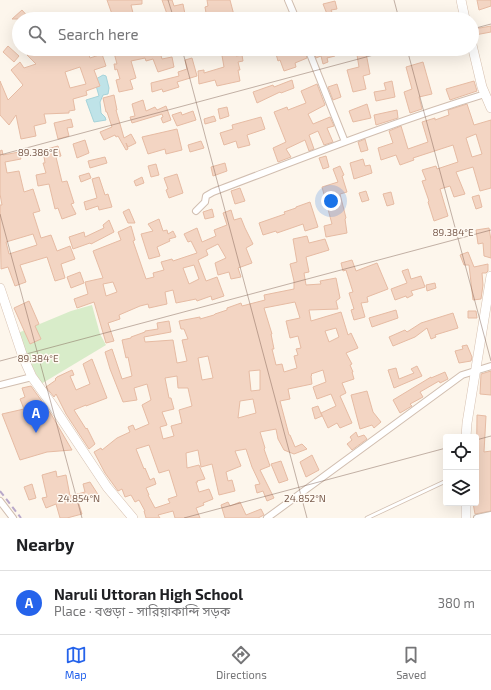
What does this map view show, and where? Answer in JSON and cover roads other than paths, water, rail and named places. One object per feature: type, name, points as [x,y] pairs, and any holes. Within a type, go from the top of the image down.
[{"type":"main road","points":[[461,0],[464,12]]},
{"type":"main road","points":[[475,56],[485,94],[491,108]]},
{"type":"main road","points":[[466,434],[491,276]]},
{"type":"main road","points":[[0,288],[23,357],[32,377],[107,487],[133,518]]},
{"type":"main road","points":[[466,506],[466,518]]},
{"type":"street","points":[[288,0],[293,12]]},
{"type":"street","points":[[311,56],[346,142]]},
{"type":"street","points":[[196,211],[205,202],[206,196],[213,192],[346,142],[485,94]]},
{"type":"street","points":[[267,518],[462,375],[491,366]]},
{"type":"street","points":[[0,385],[32,377]]},
{"type":"street","points":[[0,501],[13,518]]},
{"type":"street","points":[[477,518],[491,515]]},
{"type":"lane","points":[[369,518],[443,483]]},
{"type":"water","points":[[103,75],[106,76],[109,88],[108,94],[103,95],[100,102],[101,113],[106,120],[94,122],[86,100],[99,96],[95,82],[96,79]]},
{"type":"railway","points":[[0,491],[21,518]]},
{"type":"place","name":"Naruli Uttoran High School","points":[[36,433]]}]
